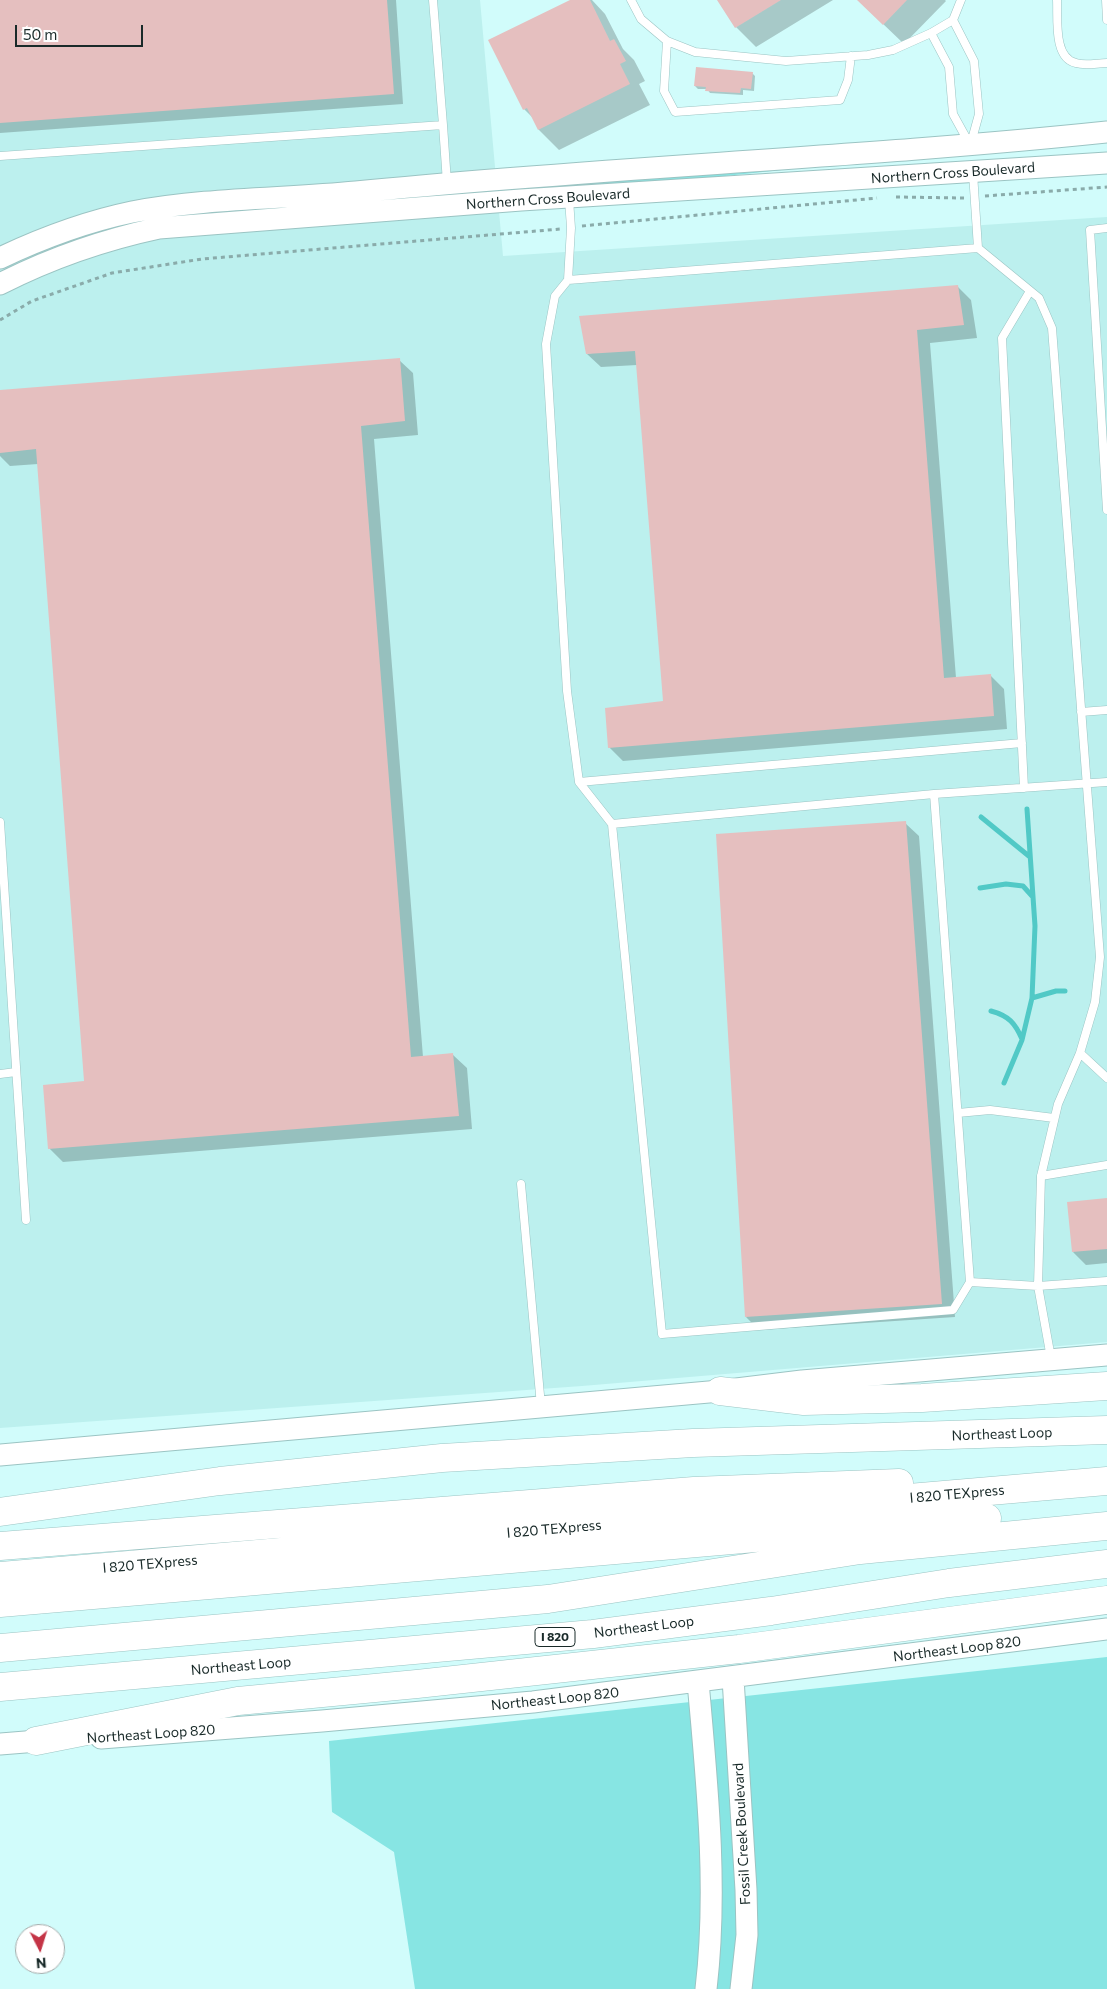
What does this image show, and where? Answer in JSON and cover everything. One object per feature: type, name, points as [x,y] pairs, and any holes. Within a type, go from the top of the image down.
[{"type":"highway","points":[[720,1391],[804,1401],[922,1398],[1107,1386]]},
{"type":"highway","name":"Northeast Loop","points":[[0,1512],[220,1481],[442,1458],[694,1443],[1107,1430]]},
{"type":"highway","name":"I 820 TEXpress","points":[[0,1576],[1107,1481]]},
{"type":"highway","points":[[0,1546],[694,1491],[895,1482],[941,1496]]},
{"type":"highway","name":"I 820 TEXpress","points":[[0,1603],[1107,1508]]},
{"type":"highway","points":[[0,1648],[548,1599],[860,1550],[1107,1526]]},
{"type":"highway","name":"Northeast Loop","points":[[0,1687],[593,1634],[771,1611],[949,1583],[1107,1564]]},
{"type":"highway","points":[[36,1741],[238,1701],[427,1683],[739,1649],[1107,1600]]},
{"type":"main road","name":"Northern Cross Boulevard","points":[[0,258],[40,239],[131,212],[204,202],[300,197],[448,182],[970,145],[1107,132]]},
{"type":"main road","points":[[970,145],[973,172]]},
{"type":"main road","name":"Northern Cross Boulevard","points":[[0,284],[37,265],[82,249],[119,237],[159,228],[568,198],[1107,163]]},
{"type":"main road","points":[[0,1455],[720,1391],[802,1380],[1107,1355]]},
{"type":"main road","name":"Northeast Loop 820","points":[[0,1744],[146,1736],[533,1702],[1107,1629]]},
{"type":"main road","name":"Fossil Creek Boulevard","points":[[733,1678],[747,1935],[741,1989]]},
{"type":"main road","points":[[698,1682],[710,1804],[710,1931],[706,1989]]},
{"type":"main road","points":[[710,1845],[743,1842]]},
{"type":"lane","points":[[433,0],[448,182]]},
{"type":"lane","points":[[631,0],[642,19],[667,41],[695,52],[786,61],[851,56],[893,50],[931,33],[953,20],[961,0]]},
{"type":"lane","points":[[1057,0],[1060,47],[1065,58],[1077,64],[1107,63]]},
{"type":"lane","points":[[1106,0],[1107,20]]},
{"type":"lane","points":[[953,20],[974,61],[979,114],[970,145]]},
{"type":"lane","points":[[931,33],[949,67],[953,114],[970,145]]},
{"type":"lane","points":[[667,41],[664,91],[675,112],[840,100],[848,80],[851,56]]},
{"type":"lane","points":[[0,156],[443,125]]},
{"type":"lane","points":[[973,172],[978,248]]},
{"type":"lane","points":[[568,198],[571,228],[568,280],[555,296],[546,344],[567,691],[579,782],[612,824],[662,1334],[953,1310],[970,1282],[934,794]]},
{"type":"lane","points":[[1107,228],[1090,230],[1107,510]]},
{"type":"lane","points":[[568,280],[978,248],[1039,298],[1052,328],[1100,956],[1095,1002],[1080,1052],[1054,1118],[1041,1176],[1038,1286],[1051,1360]]},
{"type":"lane","points":[[1024,788],[1002,338],[1030,291]]},
{"type":"lane","points":[[1081,712],[1107,710]]},
{"type":"lane","points":[[579,782],[1022,743]]},
{"type":"lane","points":[[612,824],[934,794],[1107,782]]},
{"type":"lane","points":[[0,822],[26,1220]]},
{"type":"lane","points":[[1097,982],[1107,981]]},
{"type":"lane","points":[[1080,1052],[1107,1078]]},
{"type":"lane","points":[[0,1074],[16,1072]]},
{"type":"lane","points":[[958,1113],[990,1110],[1054,1118]]},
{"type":"lane","points":[[1041,1176],[1107,1165]]},
{"type":"lane","points":[[521,1184],[541,1407]]},
{"type":"lane","points":[[970,1282],[1038,1286],[1107,1281]]},
{"type":"path","points":[[894,197],[952,199],[1107,186]]},
{"type":"path","points":[[0,320],[32,301],[112,273],[202,259],[516,234],[622,221],[884,198]]},
{"type":"shaded area","points":[[0,0],[480,0],[503,256],[1107,217],[1107,1342],[582,1386],[0,1428]]},
{"type":"shaded area","points":[[791,169],[697,179],[507,190],[507,188]]},
{"type":"shaded area","points":[[1107,1657],[1107,1989],[415,1989],[394,1852],[332,1812],[329,1741]]},
{"type":"building","points":[[0,0],[387,0],[394,94],[0,123]]},
{"type":"building","points":[[570,0],[590,0],[610,41],[614,39],[626,61],[620,64],[630,84],[538,130],[527,108],[523,110],[488,40]]},
{"type":"building","points":[[717,0],[781,0],[735,28]]},
{"type":"building","points":[[857,0],[907,0],[883,25]]},
{"type":"building","points":[[696,67],[753,72],[751,89],[741,88],[740,93],[705,91],[706,87],[694,86]]},
{"type":"building","points":[[958,285],[964,325],[917,330],[944,678],[991,674],[994,716],[608,748],[605,708],[663,701],[635,351],[586,354],[579,316]]},
{"type":"building","points":[[400,358],[405,421],[361,426],[411,1057],[453,1053],[459,1116],[48,1149],[43,1085],[84,1081],[36,449],[0,453],[0,390]]},
{"type":"building","points":[[906,821],[942,1304],[745,1317],[716,834]]},
{"type":"building","points":[[1107,1198],[1107,1249],[1072,1252],[1067,1202]]},
{"type":"waterway","points":[[1004,1083],[1022,1040],[1032,998],[1035,926],[1027,809]]},
{"type":"waterway","points":[[981,817],[1030,857]]},
{"type":"waterway","points":[[980,888],[1006,884],[1023,886],[1032,896]]},
{"type":"waterway","points":[[1032,998],[1056,991],[1065,991]]},
{"type":"waterway","points":[[991,1011],[1011,1021],[1022,1039]]}]
